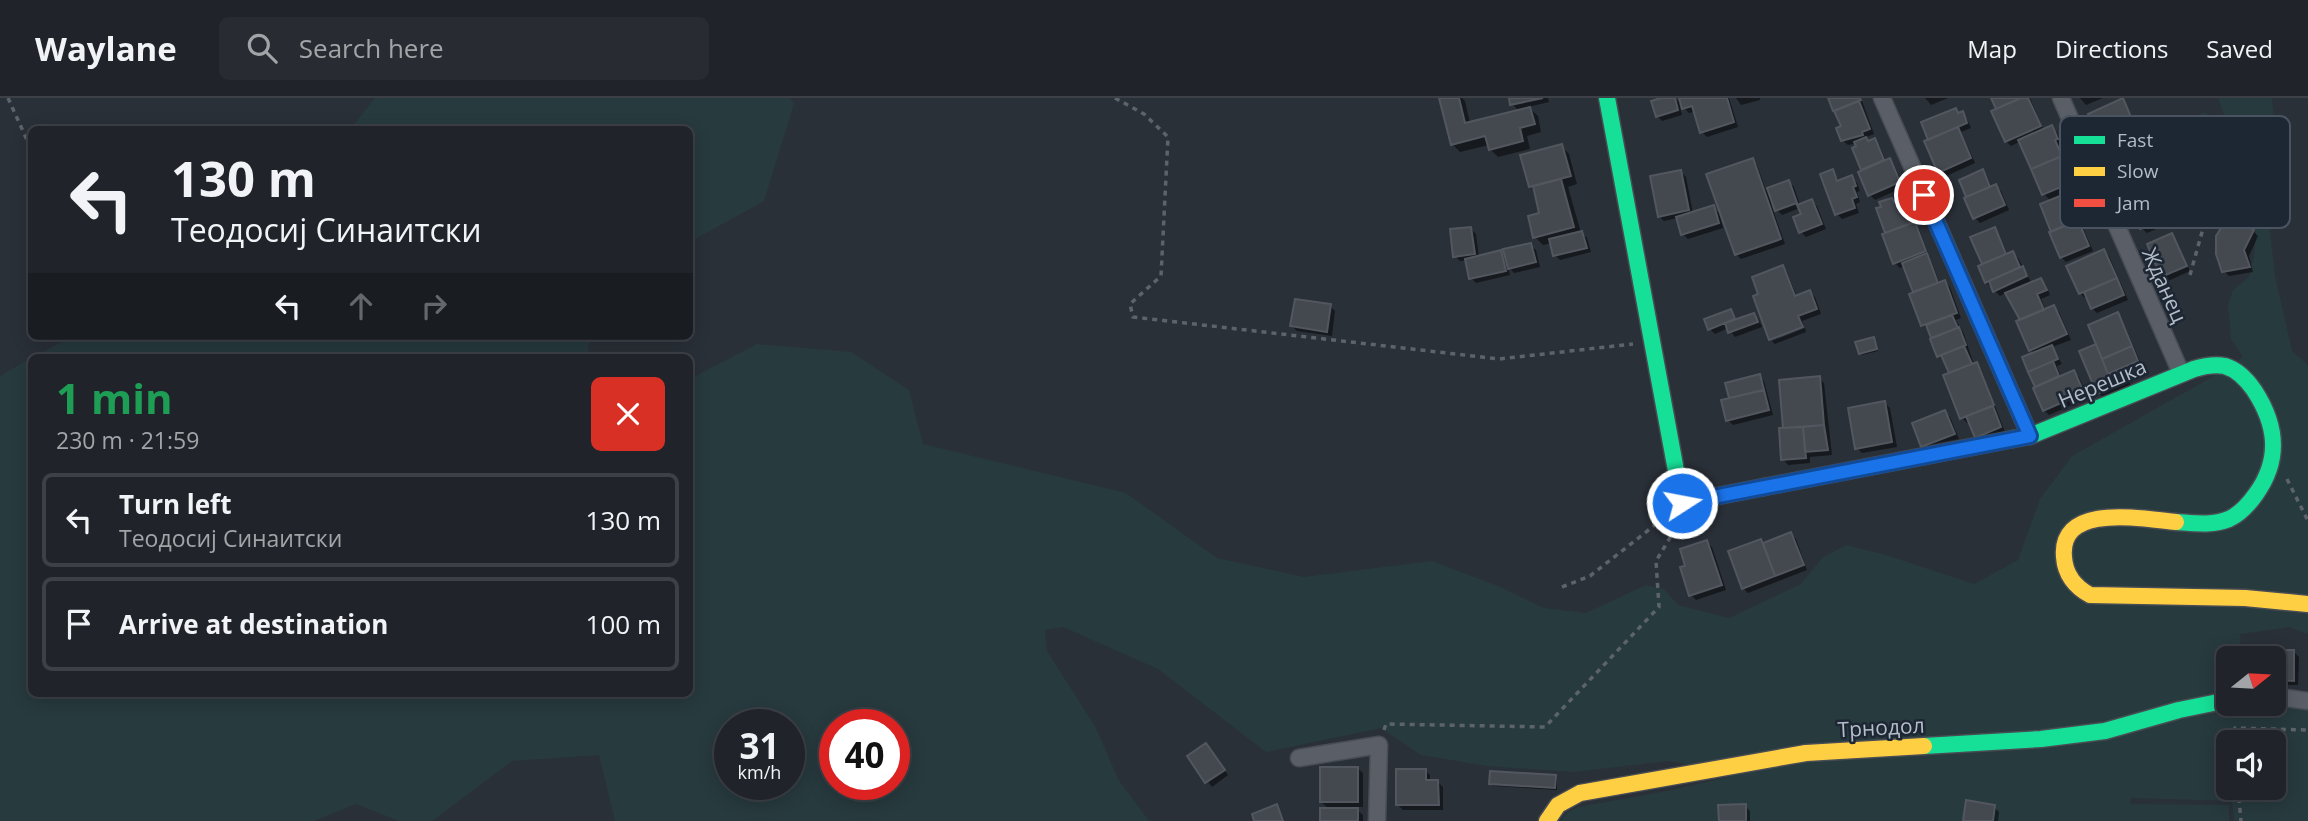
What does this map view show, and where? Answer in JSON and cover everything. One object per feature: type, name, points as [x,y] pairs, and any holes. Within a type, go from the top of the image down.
[{"type":"street","points":[[1606,98],[1687,502]]},
{"type":"street","points":[[1882,98],[2030,436]]},
{"type":"street","name":"Жданец","points":[[2061,98],[2069,116]]},
{"type":"street","name":"Жданец","points":[[2118,228],[2181,373]]},
{"type":"street","name":"Нерешка","points":[[1687,502],[2030,436],[2181,373],[2216,364],[2239,372],[2250,384],[2265,410],[2274,438],[2274,454]]},
{"type":"street","points":[[2274,454],[2268,476],[2260,488],[2249,502],[2229,519],[2209,523],[2100,519],[2081,523],[2070,531],[2066,538],[2065,566],[2075,586],[2090,595],[2245,598],[2308,604]]},
{"type":"street","points":[[2286,698],[2308,701]]},
{"type":"street","name":"Трнодол","points":[[1547,821],[1558,805],[1580,793],[1627,784],[1806,753],[2042,739],[2105,730],[2216,702]]},
{"type":"street","points":[[1299,758],[1379,746],[1377,821]]},
{"type":"path","points":[[8,98],[28,142]]},
{"type":"path","points":[[1115,98],[1144,114],[1168,137],[1161,276],[1130,304],[1133,317],[1499,359],[1653,341]]},
{"type":"path","points":[[2190,275],[2204,228]]},
{"type":"path","points":[[2274,454],[2308,521]]},
{"type":"path","points":[[1562,587],[1590,576],[1687,502]]},
{"type":"path","points":[[1379,746],[1386,724],[1545,727],[1658,607],[1656,561],[1687,502]]},
{"type":"path","points":[[2235,730],[2308,730]]},
{"type":"path","points":[[2239,800],[2241,821]]},
{"type":"green space","points":[[375,98],[790,98],[794,104],[764,201],[693,240],[693,126],[353,126]]},
{"type":"green space","points":[[2218,98],[2272,98],[2274,116],[2225,116]]},
{"type":"green space","points":[[2255,228],[2270,228],[2275,276],[2292,351],[2308,365],[2308,634],[2289,627],[2240,634],[2240,646],[2216,646],[2216,716],[2286,716],[2286,705],[2308,707],[2308,821],[2234,821],[2232,801],[2131,798],[2130,804],[2229,805],[2229,821],[1560,821],[1568,812],[1578,807],[1741,774],[1668,761],[1573,772],[1486,766],[1421,755],[1381,728],[1266,752],[1158,669],[1063,627],[1045,630],[1047,651],[1096,728],[1118,779],[1149,821],[615,821],[599,755],[512,761],[432,821],[399,821],[356,804],[314,821],[0,821],[0,376],[28,360],[28,697],[693,697],[693,377],[757,344],[851,352],[909,390],[923,444],[1126,493],[1217,558],[1304,577],[1432,561],[1498,586],[1544,608],[1586,613],[1646,585],[1664,589],[1678,605],[1729,618],[1801,584],[1822,558],[1846,545],[1974,584],[2018,560],[2040,499],[2072,456],[2243,357],[2231,339],[2228,305],[2233,290],[2249,277],[2254,256]]},
{"type":"green space","points":[[66,340],[591,340],[588,345],[589,354],[40,354]]},
{"type":"building","points":[[1439,98],[1459,98],[1465,123],[1530,107],[1535,124],[1520,128],[1523,141],[1489,150],[1485,136],[1451,145]]},
{"type":"building","points":[[1509,98],[1543,98],[1510,105]]},
{"type":"building","points":[[1675,98],[1678,110],[1656,117],[1651,101]]},
{"type":"building","points":[[1679,98],[1727,98],[1734,122],[1700,133],[1692,106],[1682,109]]},
{"type":"building","points":[[1828,98],[1860,98],[1861,100],[1833,111]]},
{"type":"building","points":[[1991,98],[2021,98],[1996,109]]},
{"type":"building","points":[[2021,98],[2028,98],[2041,126],[2005,142],[1991,111]]},
{"type":"building","points":[[2123,98],[2131,116],[2089,116],[2088,114]]},
{"type":"building","points":[[1859,101],[1870,129],[1862,132],[1863,135],[1841,141],[1836,128],[1841,126],[1834,111]]},
{"type":"building","points":[[1956,108],[1958,113],[1963,111],[1967,123],[1928,140],[1921,122]]},
{"type":"building","points":[[2052,125],[2058,139],[2055,140],[2060,157],[2031,169],[2018,140]]},
{"type":"building","points":[[1958,127],[1971,158],[1938,173],[1924,141]]},
{"type":"building","points":[[1866,137],[1868,141],[1875,138],[1884,160],[1861,170],[1852,148],[1856,146],[1854,142]]},
{"type":"building","points":[[1562,144],[1571,176],[1529,187],[1520,155]]},
{"type":"building","points":[[2060,157],[2060,187],[2042,195],[2031,169]]},
{"type":"building","points":[[1753,158],[1781,239],[1735,255],[1706,174]]},
{"type":"building","points":[[1890,158],[1900,182],[1868,196],[1858,172]]},
{"type":"building","points":[[1833,169],[1837,181],[1852,175],[1857,197],[1852,199],[1855,208],[1835,215],[1820,174]]},
{"type":"building","points":[[1983,169],[1990,187],[1966,197],[1959,180]]},
{"type":"building","points":[[1681,170],[1689,210],[1658,217],[1650,176]]},
{"type":"building","points":[[1561,179],[1574,227],[1533,238],[1528,216],[1539,213],[1533,186]]},
{"type":"building","points":[[1789,180],[1797,203],[1775,211],[1767,188]]},
{"type":"building","points":[[1996,184],[2005,205],[1973,219],[1964,198]]},
{"type":"building","points":[[2060,196],[2060,228],[2051,232],[2040,204]]},
{"type":"building","points":[[1892,198],[1894,202],[1903,199],[1911,223],[1885,233],[1876,208],[1881,207],[1879,202]]},
{"type":"building","points":[[1812,199],[1822,224],[1799,233],[1793,217],[1801,214],[1797,205]]},
{"type":"building","points":[[1714,205],[1719,223],[1681,235],[1676,217]]},
{"type":"building","points":[[1915,222],[1926,251],[1893,264],[1882,234]]},
{"type":"building","points":[[1471,227],[1475,254],[1453,257],[1450,229]]},
{"type":"building","points":[[1995,227],[2006,254],[1982,264],[1970,237]]},
{"type":"building","points":[[2060,227],[2081,228],[2089,246],[2060,258],[2049,232]]},
{"type":"building","points":[[2221,228],[2254,230],[2244,250],[2250,267],[2222,272],[2216,254],[2216,236]]},
{"type":"building","points":[[1582,231],[1587,248],[1553,256],[1549,239]]},
{"type":"building","points":[[2172,233],[2187,266],[2161,277],[2147,244]]},
{"type":"building","points":[[1531,243],[1536,262],[1508,269],[1503,249]]},
{"type":"building","points":[[2104,249],[2117,278],[2079,294],[2066,266]]},
{"type":"building","points":[[1501,250],[1506,271],[1469,279],[1465,259]]},
{"type":"building","points":[[2013,251],[2020,267],[1985,283],[1978,266]]},
{"type":"building","points":[[1927,253],[1938,283],[1913,292],[1902,263]]},
{"type":"building","points":[[1783,265],[1795,296],[1810,290],[1817,309],[1798,316],[1803,327],[1769,340],[1753,296],[1758,294],[1752,277]]},
{"type":"building","points":[[2023,266],[2027,276],[1993,292],[1989,281]]},
{"type":"building","points":[[2041,278],[2047,290],[2037,294],[2044,310],[2020,320],[2005,293]]},
{"type":"building","points":[[2117,278],[2124,295],[2091,309],[2084,292]]},
{"type":"building","points":[[1945,280],[1957,313],[1921,326],[1909,294]]},
{"type":"building","points":[[1295,299],[1331,304],[1327,332],[1290,326]]},
{"type":"building","points":[[2054,305],[2067,334],[2029,351],[2016,321]]},
{"type":"building","points":[[1731,309],[1735,319],[1708,330],[1704,319]]},
{"type":"building","points":[[2118,312],[2132,346],[2102,359],[2088,325]]},
{"type":"building","points":[[1754,313],[1758,322],[1728,333],[1725,323]]},
{"type":"building","points":[[1952,315],[1958,328],[1931,338],[1926,325]]},
{"type":"building","points":[[1959,327],[1966,345],[1937,357],[1930,339]]},
{"type":"building","points":[[1874,337],[1877,349],[1859,354],[1855,342]]},
{"type":"building","points":[[2096,344],[2108,374],[2121,368],[2127,381],[2097,394],[2079,351]]},
{"type":"building","points":[[2052,345],[2058,359],[2028,372],[2022,357]]},
{"type":"building","points":[[1964,346],[1972,364],[1949,373],[1941,355]]},
{"type":"building","points":[[2132,346],[2138,361],[2108,374],[2102,359]]},
{"type":"building","points":[[2053,361],[2059,376],[2035,387],[2028,372]]},
{"type":"building","points":[[1977,362],[1994,405],[1960,419],[1943,375]]},
{"type":"building","points":[[2074,370],[2084,393],[2043,411],[2033,388]]},
{"type":"building","points":[[1760,374],[1764,390],[1729,398],[1725,383]]},
{"type":"building","points":[[1820,376],[1824,425],[1783,428],[1779,380]]},
{"type":"building","points":[[1764,390],[1769,410],[1726,421],[1721,400]]},
{"type":"building","points":[[1885,401],[1892,442],[1855,449],[1848,408]]},
{"type":"building","points":[[1993,406],[2001,427],[1975,438],[1966,416]]},
{"type":"building","points":[[1945,410],[1955,434],[1921,447],[1912,423]]},
{"type":"building","points":[[1824,425],[1828,450],[1805,452],[1803,427]]},
{"type":"building","points":[[1803,427],[1806,458],[1781,460],[1779,428]]},
{"type":"building","points":[[1791,532],[1804,565],[1775,576],[1763,543]]},
{"type":"building","points":[[1761,539],[1775,576],[1742,589],[1728,551]]},
{"type":"building","points":[[1707,540],[1722,585],[1689,596],[1680,567],[1685,566],[1680,549]]},
{"type":"building","points":[[2286,650],[2294,650],[2294,681],[2286,681]]},
{"type":"building","points":[[1206,743],[1225,770],[1205,783],[1187,756]]},
{"type":"building","points":[[1320,767],[1358,767],[1358,802],[1320,802]]},
{"type":"building","points":[[1396,769],[1426,769],[1426,780],[1438,780],[1439,805],[1396,805]]},
{"type":"building","points":[[1490,771],[1556,775],[1555,788],[1489,784]]},
{"type":"building","points":[[1966,800],[1995,805],[1993,821],[1963,821]]},
{"type":"building","points":[[1277,804],[1283,821],[1254,821],[1252,814]]},
{"type":"building","points":[[1746,804],[1746,821],[1719,821],[1718,805]]},
{"type":"building","points":[[1320,808],[1358,808],[1358,821],[1320,821]]},
{"type":"traffic: fast","points":[[1607,98],[1682,503],[1764,487]]},
{"type":"traffic: fast","points":[[2013,439],[2030,436],[2194,369],[2213,365],[2230,368],[2251,386],[2268,416],[2273,442],[2269,468],[2253,498],[2233,517],[2209,523],[2176,522]]},
{"type":"traffic: fast","points":[[1924,746],[2041,739],[2105,731],[2216,702]]},
{"type":"traffic: slow","points":[[2176,522],[2125,517],[2089,521],[2075,528],[2066,540],[2064,557],[2069,574],[2075,584],[2090,595],[2245,598],[2308,604]]},
{"type":"traffic: slow","points":[[1547,821],[1558,805],[1580,793],[1806,753],[1924,746]]},
{"type":"traffic: jam","points":[[1764,487],[2013,439]]},
{"type":"route","points":[[1682,503],[2030,436],[1924,195]]}]
